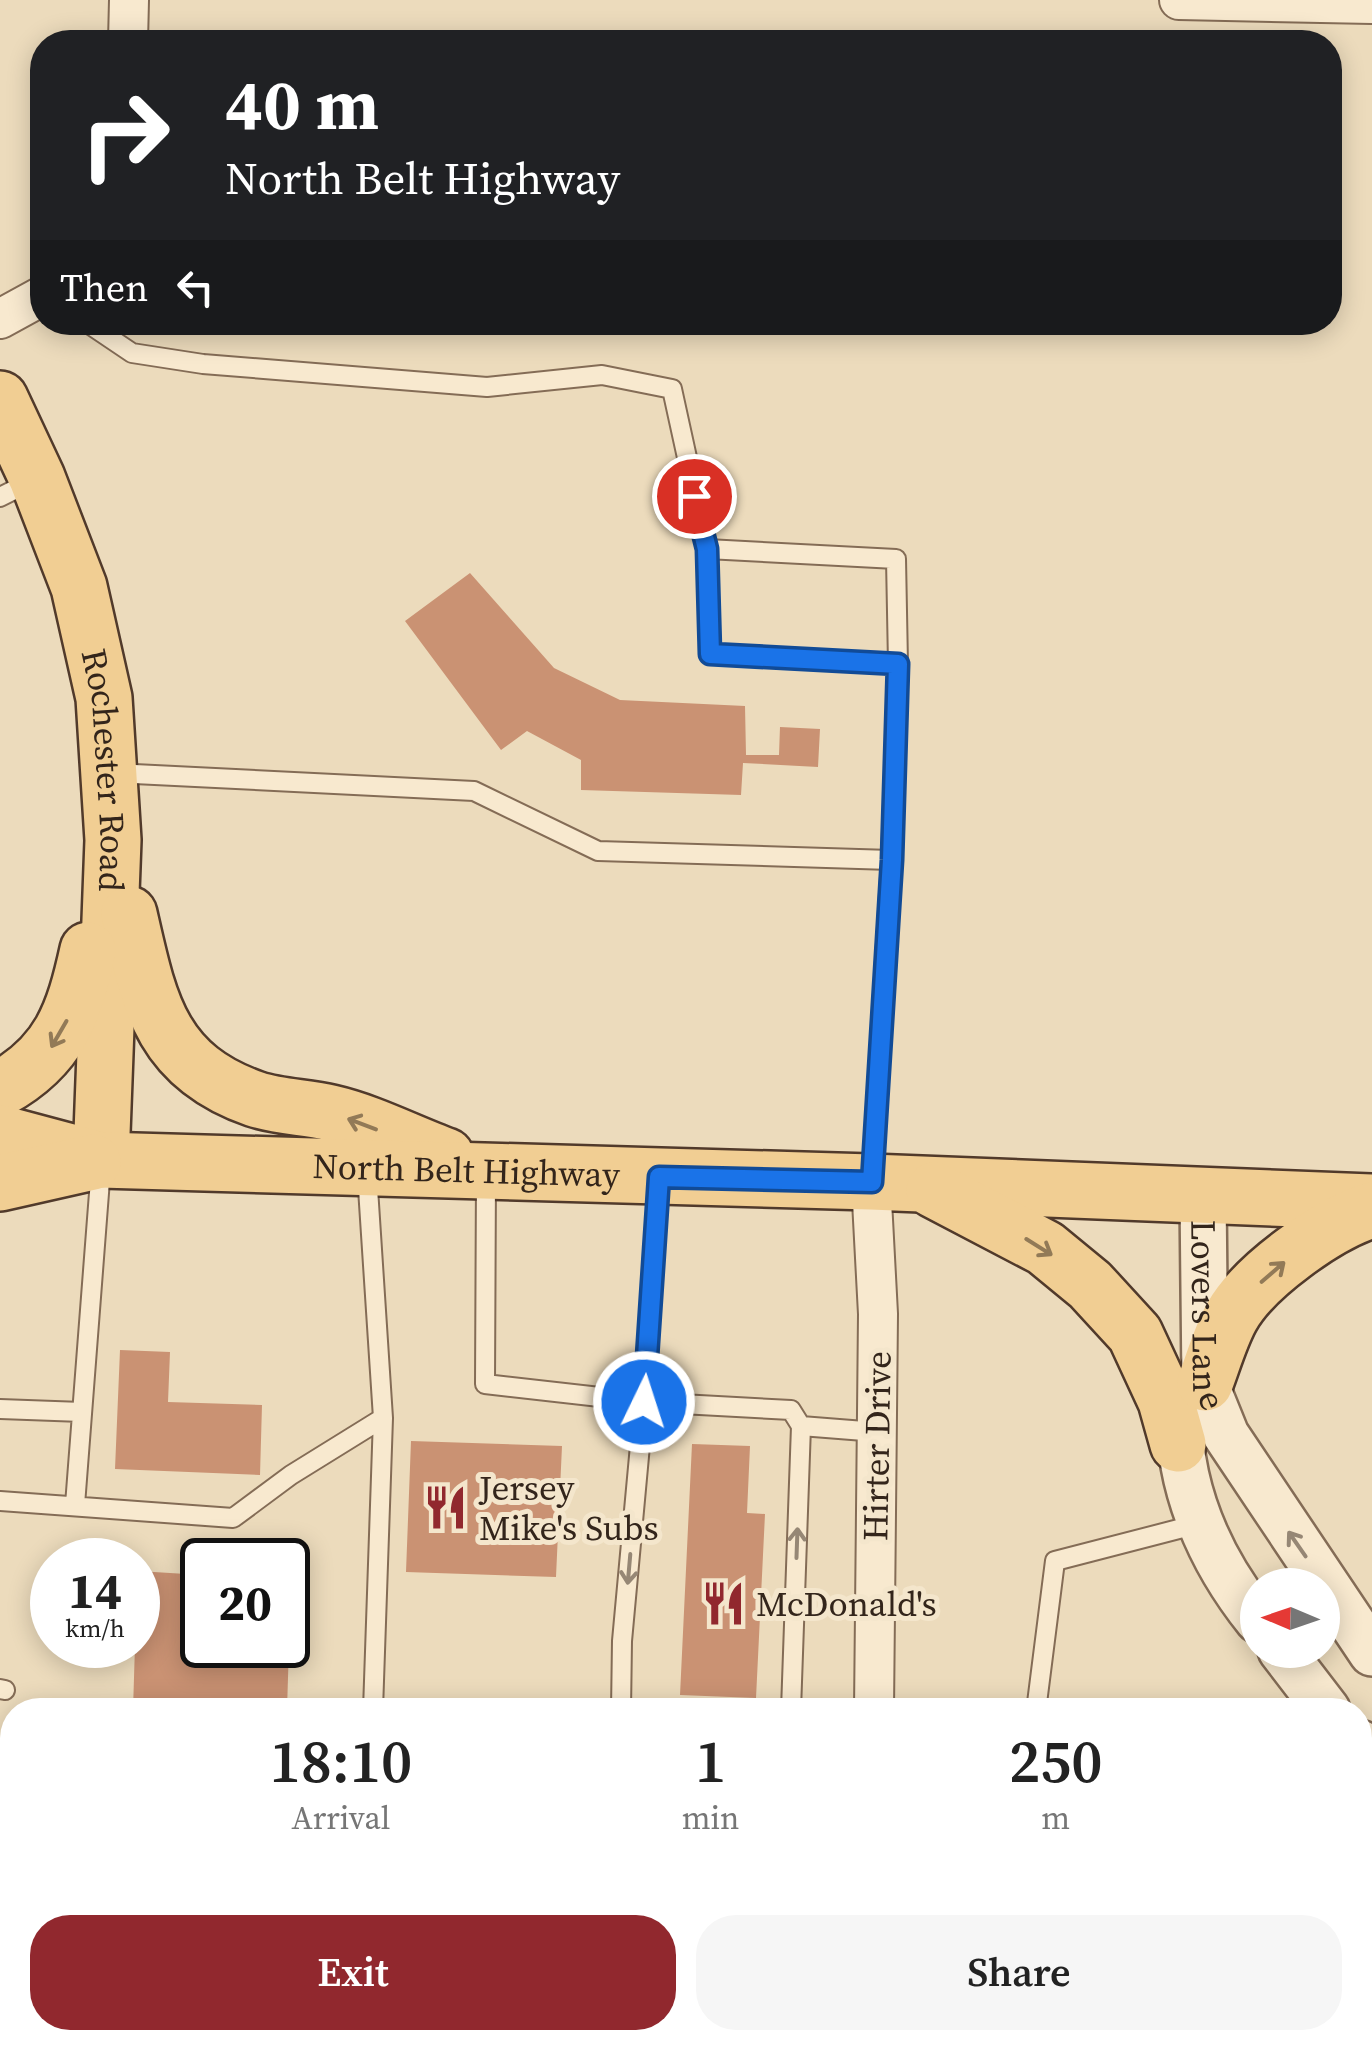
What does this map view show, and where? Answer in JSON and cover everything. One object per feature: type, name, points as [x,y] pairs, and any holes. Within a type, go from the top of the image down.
[{"type":"main road","name":"Rochester Road","points":[[0,400],[19,488],[80,588],[104,698],[113,840],[101,1160]]},
{"type":"main road","points":[[0,1089],[46,1056],[76,1004],[113,840]]},
{"type":"main road","points":[[113,840],[145,982],[168,1038],[208,1079],[257,1100],[334,1113],[486,1171]]},
{"type":"main road","name":"North Belt Highway","points":[[0,1133],[101,1160],[1203,1194],[1372,1206]]},
{"type":"main road","name":"North Belt Highway","points":[[0,1183],[101,1160]]},
{"type":"main road","points":[[897,1183],[1044,1248],[1090,1285],[1135,1334],[1166,1401],[1178,1444]]},
{"type":"main road","points":[[1205,1383],[1232,1316],[1260,1283],[1304,1244],[1372,1206]]},
{"type":"street","points":[[129,30],[130,0]]},
{"type":"street","points":[[1179,0],[1372,4]]},
{"type":"street","points":[[0,318],[30,302]]},
{"type":"street","name":"Hirter Drive","points":[[874,1698],[878,1314],[897,1183]]},
{"type":"street","name":"Lovers Lane","points":[[1203,1194],[1205,1383],[1226,1436],[1372,1653]]},
{"type":"street","name":"Lovers Lane","points":[[1203,1194],[1181,1275],[1178,1444],[1198,1524],[1240,1591]]},
{"type":"street","points":[[1294,1668],[1318,1698]]},
{"type":"lane","points":[[105,335],[132,353],[203,364],[487,388],[602,375],[672,389],[707,549],[710,654],[898,664]]},
{"type":"lane","points":[[707,549],[896,558],[898,664],[892,860],[897,1183]]},
{"type":"lane","points":[[110,773],[474,791],[598,851],[892,860]]},
{"type":"lane","points":[[75,1505],[101,1160]]},
{"type":"lane","points":[[367,1168],[383,1418],[373,1698]]},
{"type":"lane","points":[[486,1171],[485,1384],[644,1402],[792,1410],[801,1426],[792,1698]]},
{"type":"lane","points":[[621,1698],[622,1641],[659,1177]]},
{"type":"lane","points":[[0,1409],[82,1412]]},
{"type":"lane","points":[[0,1501],[233,1518],[383,1418]]},
{"type":"lane","points":[[801,1426],[877,1432]]},
{"type":"lane","points":[[1039,1698],[1055,1561],[1198,1524]]},
{"type":"building","points":[[470,573],[554,668],[620,700],[745,706],[746,755],[779,755],[780,727],[820,729],[818,767],[743,763],[741,795],[581,790],[581,760],[527,731],[501,750],[405,621]]},
{"type":"building","points":[[120,1350],[170,1352],[168,1402],[262,1405],[260,1475],[115,1469]]},
{"type":"building","points":[[411,1441],[562,1446],[556,1577],[406,1572]]},
{"type":"building","name":"McDonald's","points":[[692,1444],[750,1446],[747,1513],[765,1514],[756,1698],[680,1695]]},
{"type":"building","points":[[160,1572],[180,1574],[180,1668],[288,1668],[287,1698],[133,1698],[134,1668],[160,1668]]},
{"type":"place","name":"Jersey Mike's Subs","points":[[446,1508]]},
{"type":"place","name":"McDonald's","points":[[723,1604]]},
{"type":"route","points":[[644,1402],[659,1177],[872,1182],[892,860],[898,664],[710,654],[707,549],[694,496]]}]
